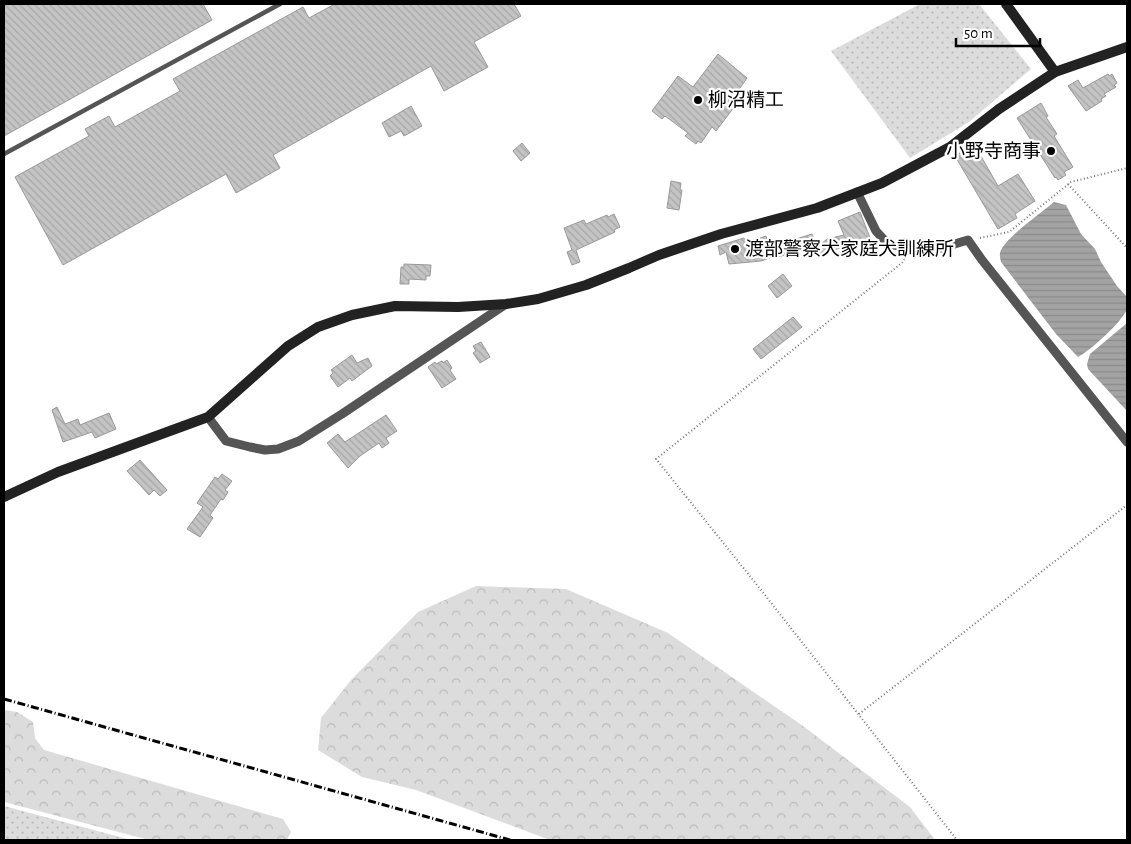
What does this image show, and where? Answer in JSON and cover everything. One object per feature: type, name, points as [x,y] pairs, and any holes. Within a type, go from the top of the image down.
[{"type":"street","points":[[1006,4],[1055,72]]},
{"type":"street","points":[[4,497],[58,472],[208,417],[288,346],[318,327],[352,315],[395,306],[458,307],[506,304],[538,299],[586,285],[659,255],[720,234],[817,208],[905,172],[950,146],[999,109],[1055,72],[1127,47]]},
{"type":"street","points":[[857,192],[876,231],[888,244],[912,248],[941,248],[968,240],[1127,442]]},
{"type":"street","points":[[208,417],[226,441],[265,450],[278,449],[300,441],[506,304]]},
{"type":"lane","points":[[4,154],[280,4]]},
{"type":"path","points":[[968,240],[1009,232],[1072,182],[1127,168]]},
{"type":"path","points":[[1068,184],[1127,248]]},
{"type":"path","points":[[912,248],[903,262],[656,459],[957,840]]},
{"type":"path","points":[[859,715],[1127,505]]},
{"type":"green space","points":[[920,4],[979,4],[1031,69],[969,122],[910,158],[831,51]]},
{"type":"green space","points":[[476,586],[566,589],[668,633],[803,726],[910,807],[935,840],[550,840],[416,790],[362,777],[318,750],[321,718],[351,680],[418,612]]},
{"type":"green space","points":[[4,710],[17,712],[33,722],[35,738],[44,750],[283,819],[291,832],[287,840],[149,840],[4,802]]},
{"type":"green space","points":[[4,806],[131,840],[4,840]]},
{"type":"shaded area","points":[[1054,202],[1066,205],[1081,234],[1095,249],[1117,286],[1127,297],[1127,309],[1119,321],[1098,342],[1078,357],[1056,334],[1001,262],[1000,258],[1001,250],[1005,244]]},
{"type":"shaded area","points":[[1127,323],[1127,411],[1088,369],[1087,364],[1090,354]]},
{"type":"building","points":[[4,4],[203,4],[212,20],[4,136]]},
{"type":"building","points":[[335,4],[514,4],[521,16],[474,42],[488,67],[444,91],[431,66],[273,155],[280,168],[236,193],[226,174],[63,265],[15,177],[89,136],[85,129],[109,116],[115,127],[180,91],[173,79],[303,7],[309,18]]},
{"type":"building","name":"柳沼精工","points":[[718,54],[747,78],[733,98],[738,102],[716,131],[712,127],[701,143],[698,141],[696,144],[685,136],[688,133],[665,116],[662,119],[652,111],[678,76],[693,87]]},
{"type":"building","points":[[1108,74],[1109,76],[1112,74],[1117,83],[1114,85],[1116,87],[1104,94],[1106,96],[1101,99],[1102,101],[1086,111],[1068,86],[1078,80],[1083,88]]},
{"type":"building","name":"小野寺商事","points":[[1041,103],[1048,116],[1046,117],[1057,134],[1054,136],[1073,167],[1064,172],[1066,175],[1058,180],[1017,118]]},
{"type":"building","points":[[411,106],[422,126],[404,136],[401,131],[389,137],[382,123]]},
{"type":"building","points":[[522,143],[530,153],[521,161],[513,151]]},
{"type":"building","points":[[974,144],[998,186],[1018,174],[1035,201],[1015,214],[1017,218],[998,229],[955,156]]},
{"type":"building","points":[[671,181],[681,183],[680,190],[682,190],[679,210],[667,208]]},
{"type":"building","points":[[860,212],[872,243],[849,249],[848,246],[804,258],[827,239],[844,235],[838,221]]},
{"type":"building","points":[[614,214],[620,227],[614,230],[615,232],[576,250],[580,262],[572,265],[567,252],[572,250],[564,228],[584,220],[586,224]]},
{"type":"building","points":[[812,234],[816,245],[761,261],[729,264],[726,252],[720,255],[718,246],[744,238],[746,243],[766,236],[770,247]]},
{"type":"building","points":[[404,264],[431,265],[430,276],[426,276],[426,280],[409,279],[409,284],[400,284],[401,267],[404,267]]},
{"type":"building","points":[[783,274],[792,286],[777,298],[768,286]]},
{"type":"building","points":[[793,317],[802,327],[761,359],[753,349]]},
{"type":"building","points":[[481,342],[490,357],[480,363],[473,353],[476,351],[473,346]]},
{"type":"building","points":[[352,355],[357,363],[368,358],[372,366],[352,381],[350,378],[338,387],[330,376],[333,373],[331,370]]},
{"type":"building","points":[[447,360],[452,368],[450,370],[456,379],[442,388],[428,367],[435,362],[436,364],[442,361],[443,363]]},
{"type":"building","points":[[57,407],[65,424],[78,419],[80,425],[109,413],[116,429],[95,438],[92,432],[63,442],[52,410]]},
{"type":"building","points":[[386,415],[397,431],[386,438],[389,443],[382,448],[379,443],[360,456],[348,468],[327,443],[338,434],[345,442]]},
{"type":"building","points":[[140,460],[167,490],[160,496],[154,490],[149,495],[127,471]]},
{"type":"building","points":[[222,474],[232,481],[225,490],[228,492],[223,500],[221,499],[210,515],[213,518],[200,537],[187,529],[203,507],[197,503],[215,477],[218,479]]},
{"type":"railway","points":[[4,699],[510,840]]},
{"type":"place","name":"柳沼精工","points":[[698,100]]},
{"type":"place","name":"小野寺商事","points":[[1051,151]]},
{"type":"place","name":"渡部警察犬家庭犬訓練所","points":[[735,249]]}]
